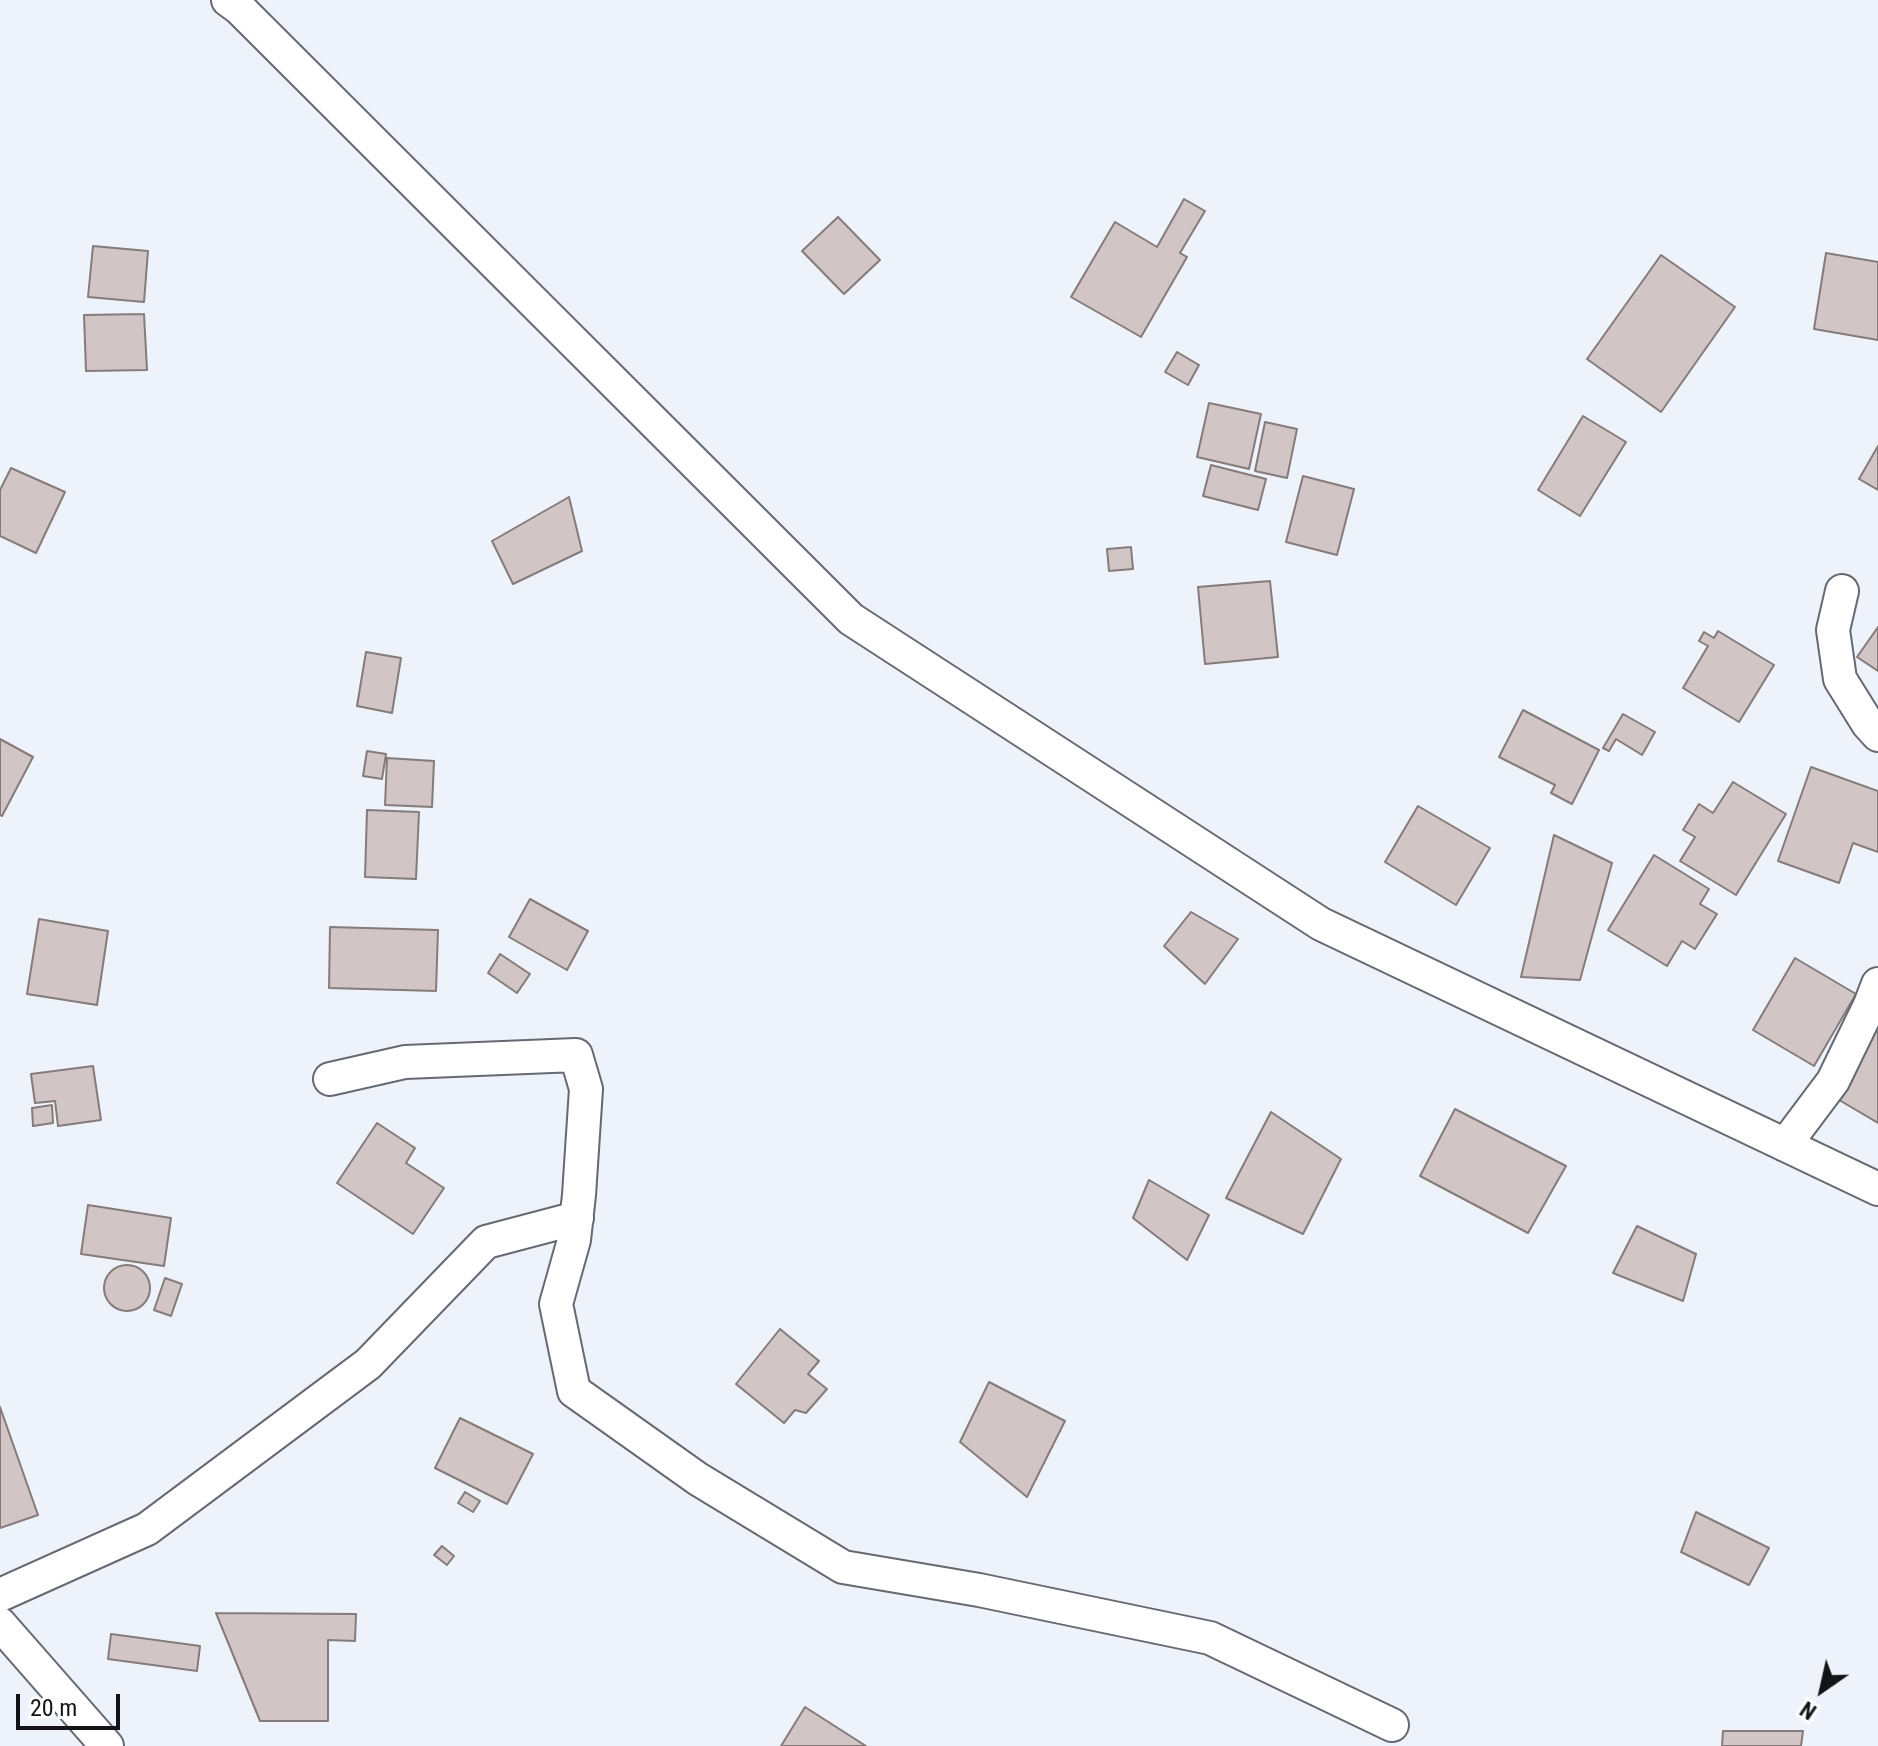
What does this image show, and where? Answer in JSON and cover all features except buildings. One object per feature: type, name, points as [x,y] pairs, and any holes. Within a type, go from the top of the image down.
[{"type":"street","points":[[228,0],[851,619],[1321,924],[1878,1189]]},
{"type":"street","points":[[1842,591],[1833,630],[1840,679],[1878,735]]},
{"type":"street","points":[[1785,1145],[1833,1081],[1878,984]]},
{"type":"street","points":[[330,1079],[405,1062],[576,1055],[586,1089],[577,1218],[556,1304],[574,1391],[698,1479],[843,1567],[979,1590],[1210,1638],[1392,1725]]},
{"type":"street","points":[[0,1595],[147,1529],[368,1364],[486,1242],[577,1218]]},
{"type":"street","points":[[0,1624],[107,1746]]}]
